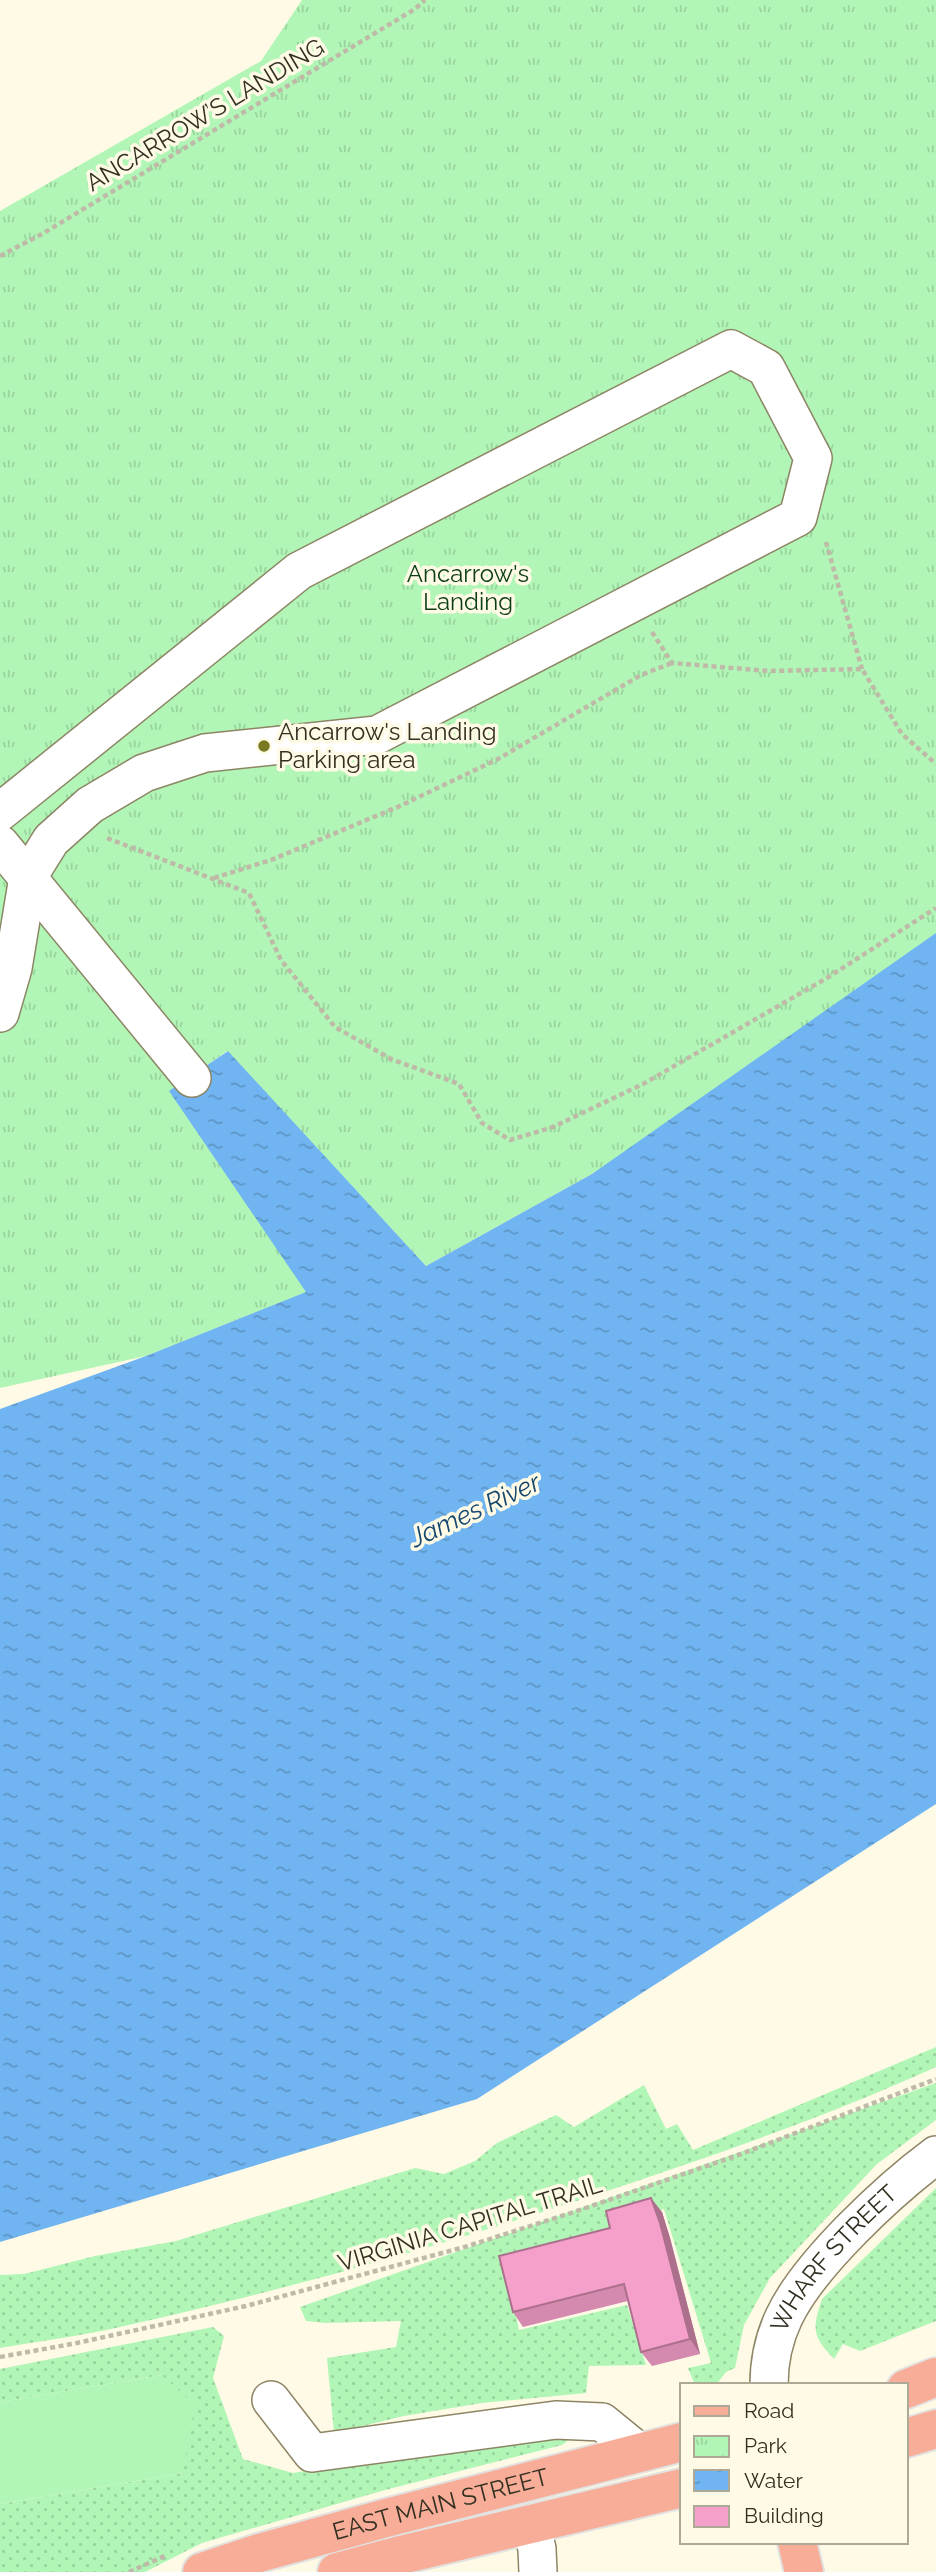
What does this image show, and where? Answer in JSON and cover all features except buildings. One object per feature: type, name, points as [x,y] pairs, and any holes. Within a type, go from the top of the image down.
[{"type":"main road","points":[[908,2388],[936,2377]]},
{"type":"main road","points":[[908,2437],[936,2429]]},
{"type":"main road","name":"EAST MAIN STREET","points":[[202,2572],[259,2553],[386,2518],[680,2443]]},
{"type":"main road","name":"EAST MAIN STREET","points":[[337,2572],[680,2488]]},
{"type":"main road","points":[[797,2544],[804,2572]]},
{"type":"street","points":[[0,812],[299,571],[731,349],[766,368],[813,458],[798,517],[377,735],[205,753],[144,773],[90,805],[51,840],[28,877],[13,968],[0,1013]]},
{"type":"street","points":[[0,844],[192,1079]]},
{"type":"street","name":"WHARF STREET","points":[[769,2383],[776,2338],[797,2294],[860,2222],[936,2155]]},
{"type":"street","points":[[271,2400],[312,2453],[556,2420],[602,2422],[640,2453]]},
{"type":"street","points":[[531,2524],[537,2549],[538,2572]]},
{"type":"path","name":"ANCARROW’S LANDING","points":[[0,256],[42,234],[415,9],[425,0]]},
{"type":"path","points":[[808,478],[862,669],[902,734],[936,764]]},
{"type":"path","points":[[633,603],[672,663]]},
{"type":"path","points":[[213,879],[271,860],[437,788],[498,759],[641,675],[672,663],[769,671],[862,669]]},
{"type":"path","points":[[70,824],[250,893],[281,960],[335,1027],[391,1059],[459,1084],[482,1122],[510,1140],[553,1127],[643,1084],[827,978],[936,908]]},
{"type":"path","name":"VIRGINIA CAPITAL TRAIL","points":[[0,2357],[246,2306],[468,2246],[741,2154],[936,2079]]},
{"type":"green space","name":"Ancarrow's Landing","points":[[302,0],[936,0],[936,964],[592,1174],[426,1266],[227,1051],[170,1092],[307,1292],[146,1356],[0,1388],[0,211],[261,61]]},
{"type":"green space","points":[[936,2047],[936,2067],[894,2086],[764,2136],[589,2197],[298,2284],[105,2330],[0,2348],[0,2275],[24,2274],[95,2256],[176,2241],[415,2168],[444,2174],[475,2161],[497,2143],[556,2115],[574,2127],[644,2085],[666,2129],[677,2124],[693,2150]]},
{"type":"green space","points":[[936,2083],[936,2120],[877,2164],[770,2278],[744,2325],[735,2368],[726,2372],[718,2383],[694,2383],[688,2368],[711,2363],[664,2209],[612,2224],[614,2240],[507,2269],[519,2330],[627,2305],[646,2365],[589,2366],[586,2393],[482,2403],[404,2416],[334,2433],[327,2358],[396,2347],[401,2321],[306,2321],[300,2307]]},
{"type":"green space","points":[[936,2188],[936,2321],[860,2351],[843,2344],[834,2359],[821,2344],[816,2332],[822,2299]]},
{"type":"green space","points":[[213,2327],[224,2336],[213,2378],[243,2459],[293,2473],[434,2448],[577,2433],[562,2445],[385,2490],[202,2543],[145,2572],[0,2572],[0,2504],[183,2473],[162,2375],[0,2402],[0,2369]]},
{"type":"green space","points":[[162,2375],[195,2405],[183,2473],[0,2504],[0,2402]]},
{"type":"water","name":"James River","points":[[936,933],[936,1804],[477,2099],[0,2242],[0,1409],[146,1356],[306,1292],[169,1091],[228,1051],[426,1266],[592,1174]]},
{"type":"place","name":"Ancarrow's Landing Parking area","points":[[264,746]]}]
